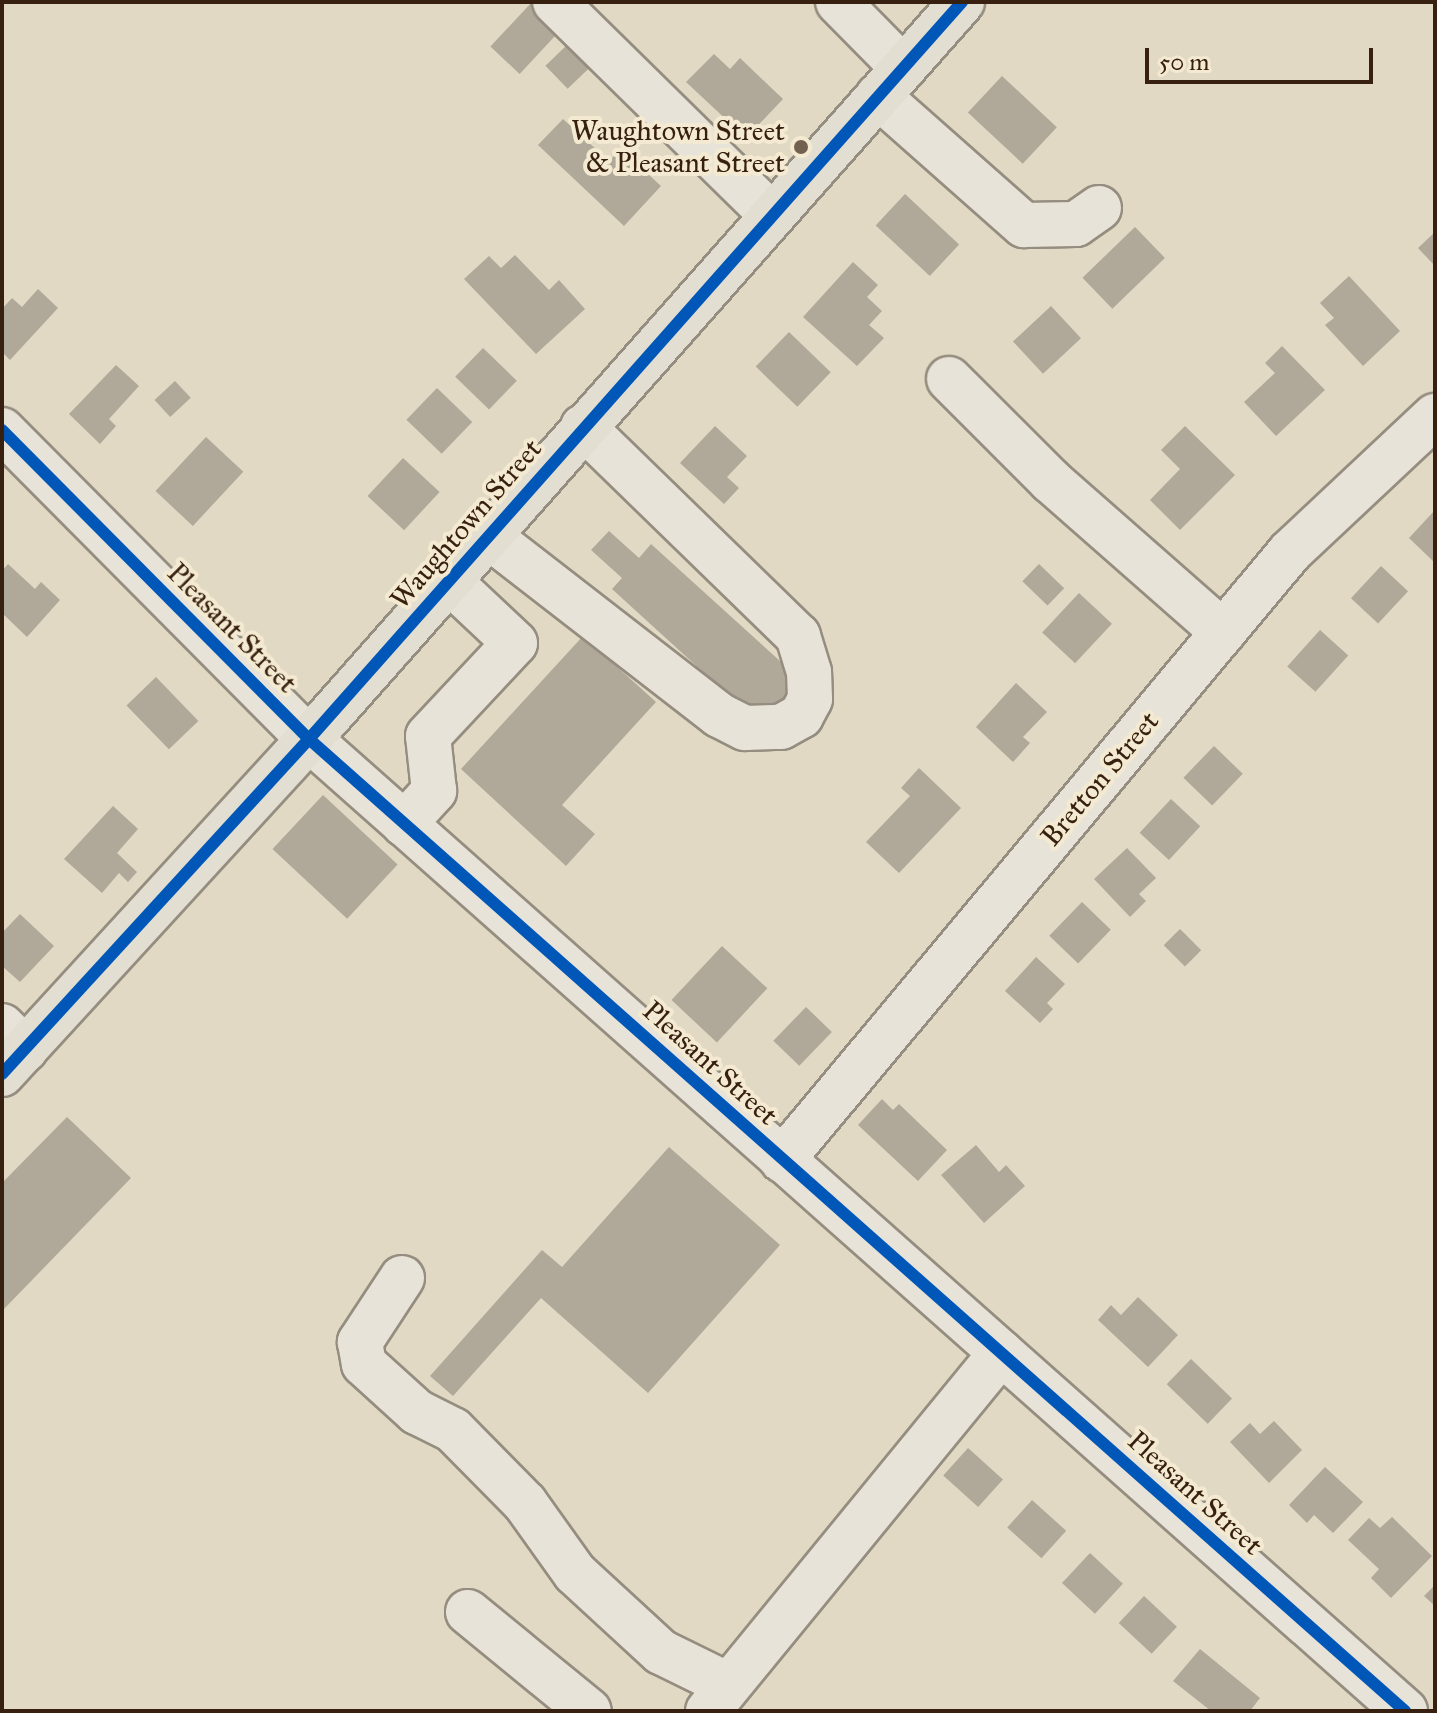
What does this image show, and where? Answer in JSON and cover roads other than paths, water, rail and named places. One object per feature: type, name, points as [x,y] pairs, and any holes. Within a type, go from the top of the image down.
[{"type":"main road","name":"Waughtown Street","points":[[10,1050],[309,739],[770,213],[962,2]]},
{"type":"street","points":[[555,2],[770,213]]},
{"type":"street","points":[[838,2],[891,82],[1024,225],[1076,224],[1099,208]]},
{"type":"street","points":[[949,379],[1051,481],[1223,632]]},
{"type":"street","name":"Bretton Street","points":[[782,1160],[1290,552],[1435,416]]},
{"type":"street","points":[[487,535],[719,715],[745,728],[781,727],[801,716],[810,699],[809,672],[798,636],[583,427]]},
{"type":"street","name":"Pleasant Street","points":[[2,430],[309,739],[1405,1711]]},
{"type":"street","points":[[404,824],[434,791],[428,736],[515,643],[448,580]]},
{"type":"street","points":[[402,1278],[360,1342],[364,1364],[417,1412],[453,1430],[525,1503],[575,1573],[661,1652],[718,1698],[1001,1353]]},
{"type":"street","points":[[468,1612],[589,1711]]},
{"type":"place","name":"Waughtown Street & Pleasant Street","points":[[801,147]]}]
